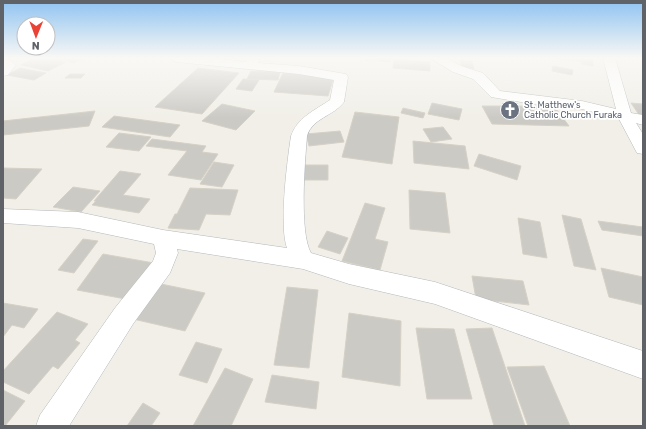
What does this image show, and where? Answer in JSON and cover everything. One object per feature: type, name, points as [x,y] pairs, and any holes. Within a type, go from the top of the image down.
[{"type":"street","points":[[303,260],[295,242],[294,204],[300,131],[310,120],[337,102],[341,78]]},
{"type":"street","points":[[480,78],[496,94],[582,105],[643,120]]},
{"type":"street","points":[[615,78],[625,116],[643,149]]},
{"type":"street","points":[[3,216],[78,220],[164,238],[303,260],[349,274],[436,293],[643,365]]},
{"type":"street","points":[[51,426],[124,316],[162,266],[167,254],[164,238]]},
{"type":"building","points":[[23,78],[37,78],[34,80]]},
{"type":"building","points":[[187,78],[234,78],[202,114],[155,107]]},
{"type":"building","points":[[247,78],[278,78],[278,80]]},
{"type":"building","points":[[281,78],[334,78],[328,96],[274,92]]},
{"type":"building","points":[[243,79],[259,80],[252,91],[236,89]]},
{"type":"building","points":[[432,103],[462,109],[459,120],[428,114]]},
{"type":"building","points":[[631,103],[643,104],[643,119],[642,119]]},
{"type":"building","points":[[222,104],[255,111],[236,130],[202,121]]},
{"type":"building","points":[[482,106],[554,106],[569,126],[492,124]]},
{"type":"building","points":[[403,108],[425,113],[423,118],[401,113]]},
{"type":"building","points":[[95,111],[89,126],[3,135],[3,121]]},
{"type":"building","points":[[355,112],[399,117],[392,164],[342,157]]},
{"type":"building","points":[[114,116],[180,125],[170,137],[102,127]]},
{"type":"building","points":[[443,127],[452,139],[431,142],[423,129]]},
{"type":"building","points":[[340,131],[344,142],[309,146],[306,134]]},
{"type":"building","points":[[119,133],[151,137],[139,151],[106,147]]},
{"type":"building","points":[[152,139],[206,146],[202,152],[218,154],[201,180],[168,175],[187,151],[146,146]]},
{"type":"building","points":[[413,141],[465,146],[469,169],[414,163]]},
{"type":"building","points":[[479,154],[521,166],[517,180],[474,166]]},
{"type":"building","points":[[214,162],[234,165],[222,187],[200,184]]},
{"type":"building","points":[[305,165],[328,165],[328,180],[304,180]]},
{"type":"building","points":[[3,168],[42,169],[16,199],[3,198]]},
{"type":"building","points":[[120,171],[141,174],[123,195],[150,199],[139,213],[92,205]]},
{"type":"building","points":[[73,187],[100,191],[81,212],[53,207]]},
{"type":"building","points":[[190,188],[238,190],[230,215],[206,214],[199,230],[168,228]]},
{"type":"building","points":[[409,190],[445,193],[450,233],[410,229]]},
{"type":"building","points":[[365,203],[385,208],[375,239],[388,242],[380,270],[342,261]]},
{"type":"building","points":[[562,215],[581,219],[596,270],[574,266]]},
{"type":"building","points":[[518,218],[540,222],[547,258],[523,254]]},
{"type":"building","points":[[598,221],[643,227],[643,236],[602,230]]},
{"type":"building","points":[[327,231],[348,238],[340,254],[318,247]]},
{"type":"building","points":[[83,239],[98,241],[74,273],[58,270]]},
{"type":"building","points":[[103,254],[154,263],[131,300],[77,290]]},
{"type":"building","points":[[601,268],[643,277],[643,305],[609,297]]},
{"type":"building","points":[[472,276],[523,281],[529,305],[476,299]]},
{"type":"building","points":[[156,283],[205,293],[185,331],[133,319]]},
{"type":"building","points":[[287,287],[318,290],[309,368],[274,365]]},
{"type":"building","points":[[3,303],[38,309],[24,328],[12,325],[3,337]]},
{"type":"building","points":[[57,312],[88,324],[75,340],[80,343],[58,369],[53,366],[29,394],[3,382],[3,371]]},
{"type":"building","points":[[349,313],[401,321],[400,386],[342,377]]},
{"type":"building","points":[[416,328],[454,329],[472,399],[427,399]]},
{"type":"building","points":[[492,328],[525,426],[494,426],[466,329]]},
{"type":"building","points":[[196,342],[222,349],[207,383],[179,375]]},
{"type":"building","points":[[544,366],[570,426],[528,426],[507,367]]},
{"type":"building","points":[[225,368],[253,379],[231,426],[193,426]]},
{"type":"building","points":[[272,375],[319,382],[316,409],[265,402]]},
{"type":"building","points":[[3,390],[25,401],[5,426],[3,426]]},
{"type":"building","points":[[143,403],[160,413],[151,426],[127,426]]},
{"type":"place","name":"St. Matthew's Catholic Church Furaka","points":[[510,110]]}]
